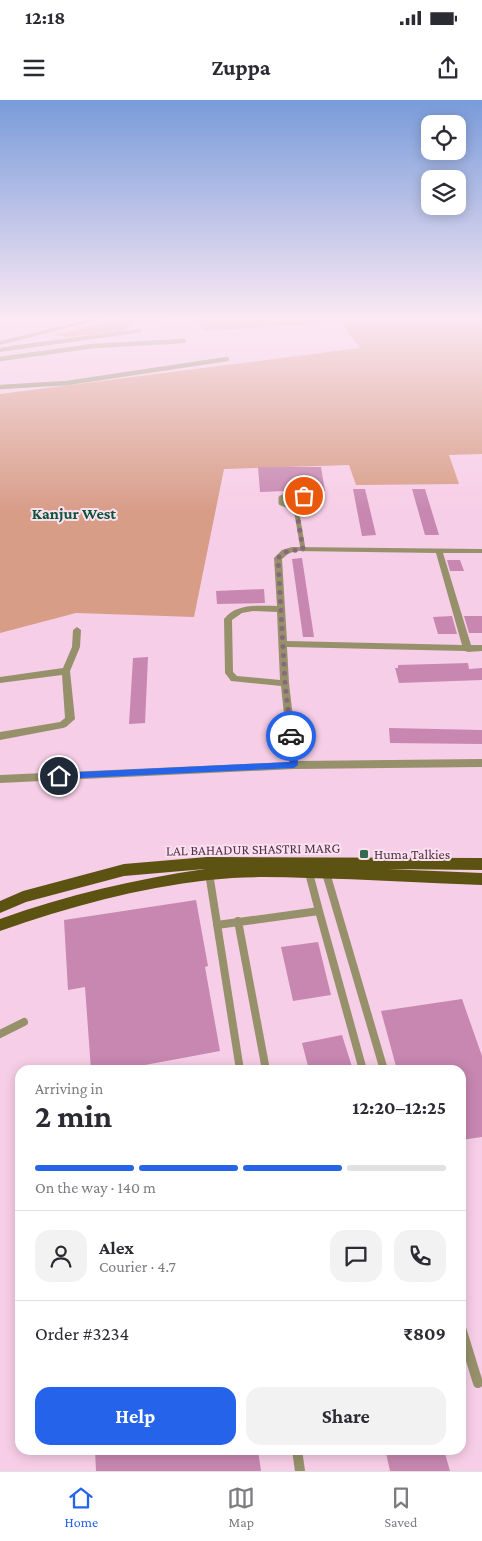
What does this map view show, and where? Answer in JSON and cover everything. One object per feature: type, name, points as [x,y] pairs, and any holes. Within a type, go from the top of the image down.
[{"type":"main road","name":"LAL BAHADUR SHASTRI MARG","points":[[0,907],[23,897],[124,870],[482,864]]},
{"type":"main road","name":"LAL BAHADUR SHASTRI MARG","points":[[0,926],[40,910],[208,869],[482,879]]},
{"type":"street","points":[[294,765],[285,683],[278,558],[285,552],[303,549],[482,551]]},
{"type":"street","points":[[439,551],[468,649]]},
{"type":"street","points":[[282,609],[240,610],[232,614],[228,620],[229,673],[234,679],[285,683]]},
{"type":"street","points":[[0,736],[63,725],[70,719],[66,671],[76,647],[77,630]]},
{"type":"street","points":[[283,644],[482,648]]},
{"type":"street","points":[[0,680],[66,671]]},
{"type":"street","points":[[0,779],[294,765],[482,763]]},
{"type":"lane","points":[[0,387],[67,383]]},
{"type":"lane","points":[[296,493],[306,497],[306,504],[296,508],[284,506],[281,503],[281,498],[287,494],[296,493]]},
{"type":"lane","points":[[296,508],[303,549]]},
{"type":"lane","points":[[208,869],[239,1065]]},
{"type":"lane","points":[[308,873],[362,1065]]},
{"type":"lane","points":[[326,873],[383,1065]]},
{"type":"lane","points":[[218,925],[320,911]]},
{"type":"lane","points":[[238,921],[265,1065]]},
{"type":"lane","points":[[0,1034],[24,1022]]},
{"type":"lane","points":[[466,1344],[478,1382]]},
{"type":"lane","points":[[298,1455],[300,1471]]},
{"type":"shaded area","points":[[86,383],[482,383],[482,454],[449,455],[459,484],[356,485],[349,465],[224,469],[194,617],[76,613],[0,633],[0,394]]},
{"type":"building","points":[[258,467],[321,467],[325,491],[291,489],[260,492]]},
{"type":"building","points":[[353,489],[365,489],[376,535],[362,536]]},
{"type":"building","points":[[412,489],[425,489],[439,535],[425,535]]},
{"type":"building","points":[[302,558],[314,637],[303,637],[292,559]]},
{"type":"building","points":[[447,560],[460,560],[464,571],[450,571]]},
{"type":"building","points":[[264,589],[265,603],[217,604],[216,591]]},
{"type":"building","points":[[452,616],[457,634],[438,634],[433,617]]},
{"type":"building","points":[[464,616],[482,616],[482,633],[469,633]]},
{"type":"building","points":[[148,657],[145,723],[129,724],[133,658]]},
{"type":"building","points":[[468,663],[469,669],[482,668],[482,680],[399,683],[395,668],[398,668],[398,665]]},
{"type":"building","points":[[389,728],[482,730],[482,744],[390,743]]},
{"type":"building","points":[[196,900],[208,966],[205,967],[220,1051],[145,1065],[91,1065],[85,987],[68,990],[64,920]]},
{"type":"building","points":[[318,942],[331,995],[293,1001],[281,947]]},
{"type":"building","points":[[462,999],[482,1056],[482,1137],[466,1139],[466,1065],[396,1065],[381,1011]]},
{"type":"building","points":[[342,1035],[351,1065],[308,1065],[302,1043]]},
{"type":"building","points":[[95,1455],[259,1455],[261,1471],[96,1471]]},
{"type":"building","points":[[386,1455],[445,1455],[450,1471],[390,1471]]},
{"type":"way so far","points":[[291,736],[285,683],[278,558],[285,552],[303,549],[296,508],[304,506],[308,502],[304,496]]},
{"type":"place","name":"Huma Talkies","points":[[364,854]]},
{"type":"district","name":"Kanjur West","points":[[74,513]]},
{"type":"route","points":[[59,776],[294,765],[291,736]]}]
